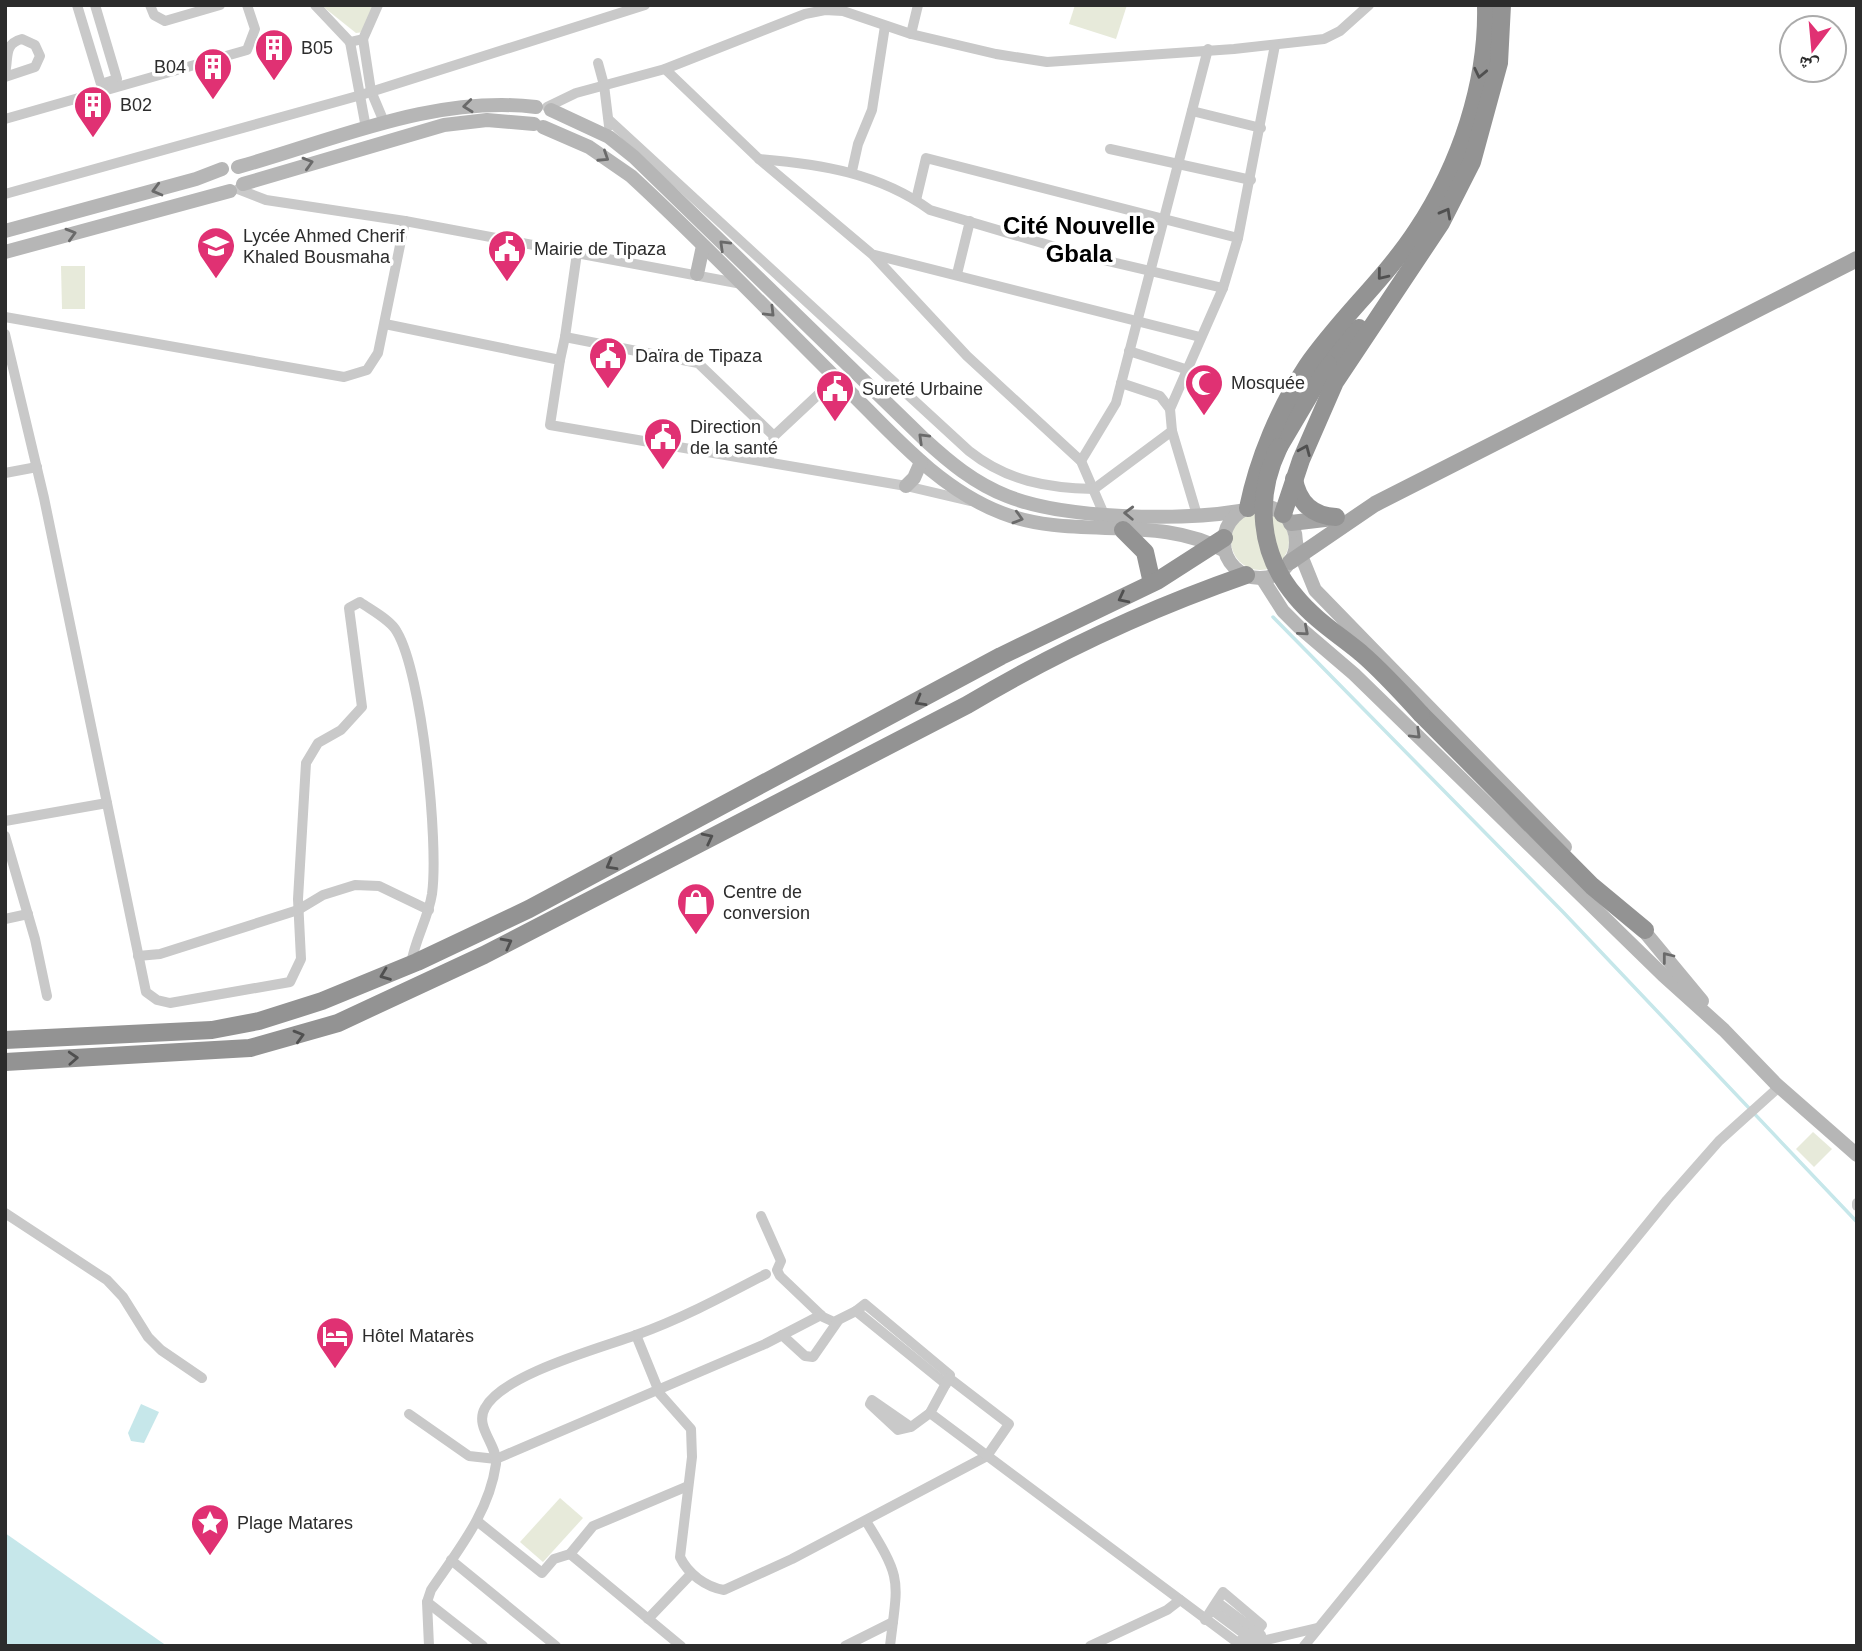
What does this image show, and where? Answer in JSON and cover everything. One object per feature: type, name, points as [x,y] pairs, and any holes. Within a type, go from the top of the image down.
[{"type":"highway","points":[[1244,509],[1265,449],[1307,367],[1417,231],[1457,155],[1482,68],[1486,5]]},
{"type":"highway","points":[[1287,519],[1294,479],[1335,382],[1441,223],[1472,162],[1499,63],[1502,5]]},
{"type":"highway","points":[[1365,295],[1267,473],[1262,516],[1275,562],[1286,584],[1316,617],[1363,654],[1601,895],[1645,930]]},
{"type":"highway","points":[[1328,364],[1386,302]]},
{"type":"highway","points":[[1294,479],[1304,504],[1318,514],[1336,517]]},
{"type":"highway","points":[[1123,530],[1145,552],[1152,583]]},
{"type":"highway","points":[[5,1040],[212,1030],[259,1021],[311,1005],[411,964],[529,909],[1001,656],[1152,583],[1221,545]]},
{"type":"highway","points":[[5,1062],[250,1048],[338,1023],[484,955],[967,705],[1040,662],[1123,622],[1254,576]]},
{"type":"highway","points":[[1512,807],[1581,892]]},
{"type":"main road","points":[[237,167],[384,122],[465,106],[545,108],[609,137],[634,157],[959,470],[988,487],[1023,502],[1103,512],[1197,515],[1270,507],[1287,519],[1336,517],[1375,504]]},
{"type":"main road","points":[[538,125],[551,121],[545,108]]},
{"type":"main road","points":[[5,252],[237,188],[444,125],[486,120],[538,125],[573,138],[608,159],[651,195],[921,462],[979,503],[1003,514],[1043,524],[1185,536],[1221,545],[1231,563],[1254,576],[1299,627],[1367,687],[1581,892],[1662,975],[1724,1030],[1779,1087],[1857,1155]]},
{"type":"main road","points":[[6,229],[230,165],[243,173],[237,188]]},
{"type":"main road","points":[[222,169],[219,180],[237,188]]},
{"type":"main road","points":[[697,274],[704,246]]},
{"type":"main road","points":[[1254,576],[1281,571],[1295,553],[1375,504],[1857,259]]},
{"type":"main road","points":[[906,486],[917,473],[921,462]]},
{"type":"main road","points":[[1221,545],[1229,523],[1244,509]]},
{"type":"main road","points":[[1287,519],[1295,553],[1315,590],[1645,930],[1724,1030]]},
{"type":"street","points":[[77,5],[101,84],[111,86]]},
{"type":"street","points":[[94,5],[117,79],[111,86]]},
{"type":"street","points":[[150,5],[154,15],[165,21],[220,5]]},
{"type":"street","points":[[5,119],[111,86],[247,50],[254,38],[254,26],[247,5]]},
{"type":"street","points":[[254,5],[261,24],[254,26]]},
{"type":"street","points":[[315,5],[350,42],[366,93],[384,122]]},
{"type":"street","points":[[366,128],[363,39],[378,5]]},
{"type":"street","points":[[5,194],[366,93],[645,5]]},
{"type":"street","points":[[911,34],[918,5]]},
{"type":"street","points":[[545,108],[576,93],[664,68],[805,14],[825,10],[843,11],[911,34],[996,54],[1047,62],[1324,39],[1340,31],[1368,5]]},
{"type":"street","points":[[852,172],[858,144],[872,110],[885,26]]},
{"type":"street","points":[[350,42],[363,39]]},
{"type":"street","points":[[1197,515],[1172,431],[1170,409],[1185,369],[1223,288],[1238,237],[1275,45]]},
{"type":"street","points":[[1081,461],[1116,403],[1208,49]]},
{"type":"street","points":[[598,64],[604,85],[609,137]]},
{"type":"street","points":[[664,68],[759,159],[873,255],[967,356],[1081,461],[1103,512]]},
{"type":"street","points":[[1192,111],[1261,128]]},
{"type":"street","points":[[609,120],[983,462],[1013,478],[1034,483],[1094,488],[1172,431]]},
{"type":"street","points":[[1110,149],[1251,180]]},
{"type":"street","points":[[916,200],[926,158],[1238,237]]},
{"type":"street","points":[[759,159],[817,164],[852,172],[916,200],[930,210],[1150,271],[1223,288]]},
{"type":"street","points":[[237,188],[267,200],[405,221],[742,284]]},
{"type":"street","points":[[5,317],[345,377],[358,375],[374,364],[385,324],[405,221]]},
{"type":"street","points":[[957,274],[970,221]]},
{"type":"street","points":[[577,253],[550,425],[906,486],[979,503]]},
{"type":"street","points":[[873,255],[1200,337]]},
{"type":"street","points":[[385,324],[560,360]]},
{"type":"street","points":[[5,334],[37,467],[146,992],[157,1000],[170,1003],[290,982],[301,959],[298,910],[306,762],[318,743],[341,730],[362,707],[349,608],[360,602],[396,629],[411,663],[430,791],[432,890],[429,910],[414,941],[411,964]]},
{"type":"street","points":[[565,337],[698,363],[774,436]]},
{"type":"street","points":[[1129,351],[1185,369]]},
{"type":"street","points":[[768,462],[774,436],[836,378]]},
{"type":"street","points":[[1121,383],[1160,396],[1170,409]]},
{"type":"street","points":[[5,473],[37,467]]},
{"type":"street","points":[[5,821],[107,803]]},
{"type":"street","points":[[5,836],[47,996]]},
{"type":"street","points":[[138,956],[160,954],[298,910],[323,895],[355,885],[379,886],[429,910]]},
{"type":"street","points":[[5,919],[27,914]]},
{"type":"street","points":[[1304,1646],[1667,1200],[1744,1117],[1779,1087]]},
{"type":"street","points":[[5,1213],[107,1280],[123,1297],[148,1337],[161,1350],[202,1378]]},
{"type":"street","points":[[429,1646],[427,1602],[487,1503],[496,1459],[482,1415],[495,1396],[541,1370],[592,1348],[636,1335],[771,1273],[781,1261],[761,1216]]},
{"type":"street","points":[[771,1273],[828,1321],[838,1321]]},
{"type":"street","points":[[782,1335],[810,1358],[838,1321],[866,1304],[950,1375],[930,1413],[911,1427]]},
{"type":"street","points":[[408,1414],[469,1456],[496,1459],[659,1390],[821,1315]]},
{"type":"street","points":[[636,1335],[659,1390],[691,1429],[692,1457],[680,1555],[691,1574],[717,1589],[731,1588],[866,1521],[987,1456],[1009,1424],[947,1381]]},
{"type":"street","points":[[930,1413],[1242,1646]]},
{"type":"street","points":[[477,1521],[542,1573],[554,1559],[570,1554],[593,1525],[688,1486]]},
{"type":"street","points":[[866,1521],[897,1576],[898,1591],[890,1646]]},
{"type":"street","points":[[570,1554],[681,1646]]},
{"type":"street","points":[[451,1560],[556,1646]]},
{"type":"street","points":[[648,1619],[691,1574]]},
{"type":"street","points":[[1090,1646],[1167,1610],[1180,1600]]},
{"type":"street","points":[[427,1602],[482,1646]]},
{"type":"street","points":[[1205,1619],[1214,1606],[1266,1640]]},
{"type":"street","points":[[845,1646],[893,1622]]},
{"type":"street","points":[[1227,1636],[1244,1641],[1266,1640],[1317,1628]]},
{"type":"green space","points":[[321,5],[373,5],[364,32],[356,33]]},
{"type":"green space","points":[[1075,5],[1127,5],[1116,39],[1069,24]]},
{"type":"green space","points":[[61,266],[85,266],[85,309],[62,309]]},
{"type":"green space","points":[[1254,512],[1266,512],[1281,520],[1289,535],[1289,547],[1281,562],[1266,570],[1254,570],[1239,562],[1231,547],[1231,535],[1239,520]]},
{"type":"green space","points":[[1813,1132],[1832,1149],[1814,1167],[1796,1149]]},
{"type":"green space","points":[[560,1498],[583,1518],[543,1562],[520,1542]]},
{"type":"water","points":[[141,1404],[159,1412],[144,1443],[131,1441],[128,1433]]},
{"type":"water","points":[[5,1533],[167,1646],[5,1646]]},
{"type":"waterway","points":[[1273,617],[1564,913],[1857,1222]]},
{"type":"place","name":"B05","points":[[274,82]]},
{"type":"place","name":"B04","points":[[213,101]]},
{"type":"place","name":"B02","points":[[93,139]]},
{"type":"place","name":"Lycée Ahmed Cherif Khaled Bousmaha","points":[[216,280]]},
{"type":"place","name":"Mairie de Tipaza","points":[[507,283]]},
{"type":"place","name":"Daïra de Tipaza","points":[[608,390]]},
{"type":"place","name":"Mosquée","points":[[1204,417]]},
{"type":"place","name":"Sureté Urbaine","points":[[835,423]]},
{"type":"place","name":"Direction de la santé","points":[[663,471]]},
{"type":"place","name":"Centre de conversion","points":[[696,936]]},
{"type":"place","name":"Hôtel Matarès","points":[[335,1370]]},
{"type":"place","name":"Plage Matares","points":[[210,1557]]},
{"type":"district","name":"Cité Nouvelle Gbala","points":[[1079,239]]}]
